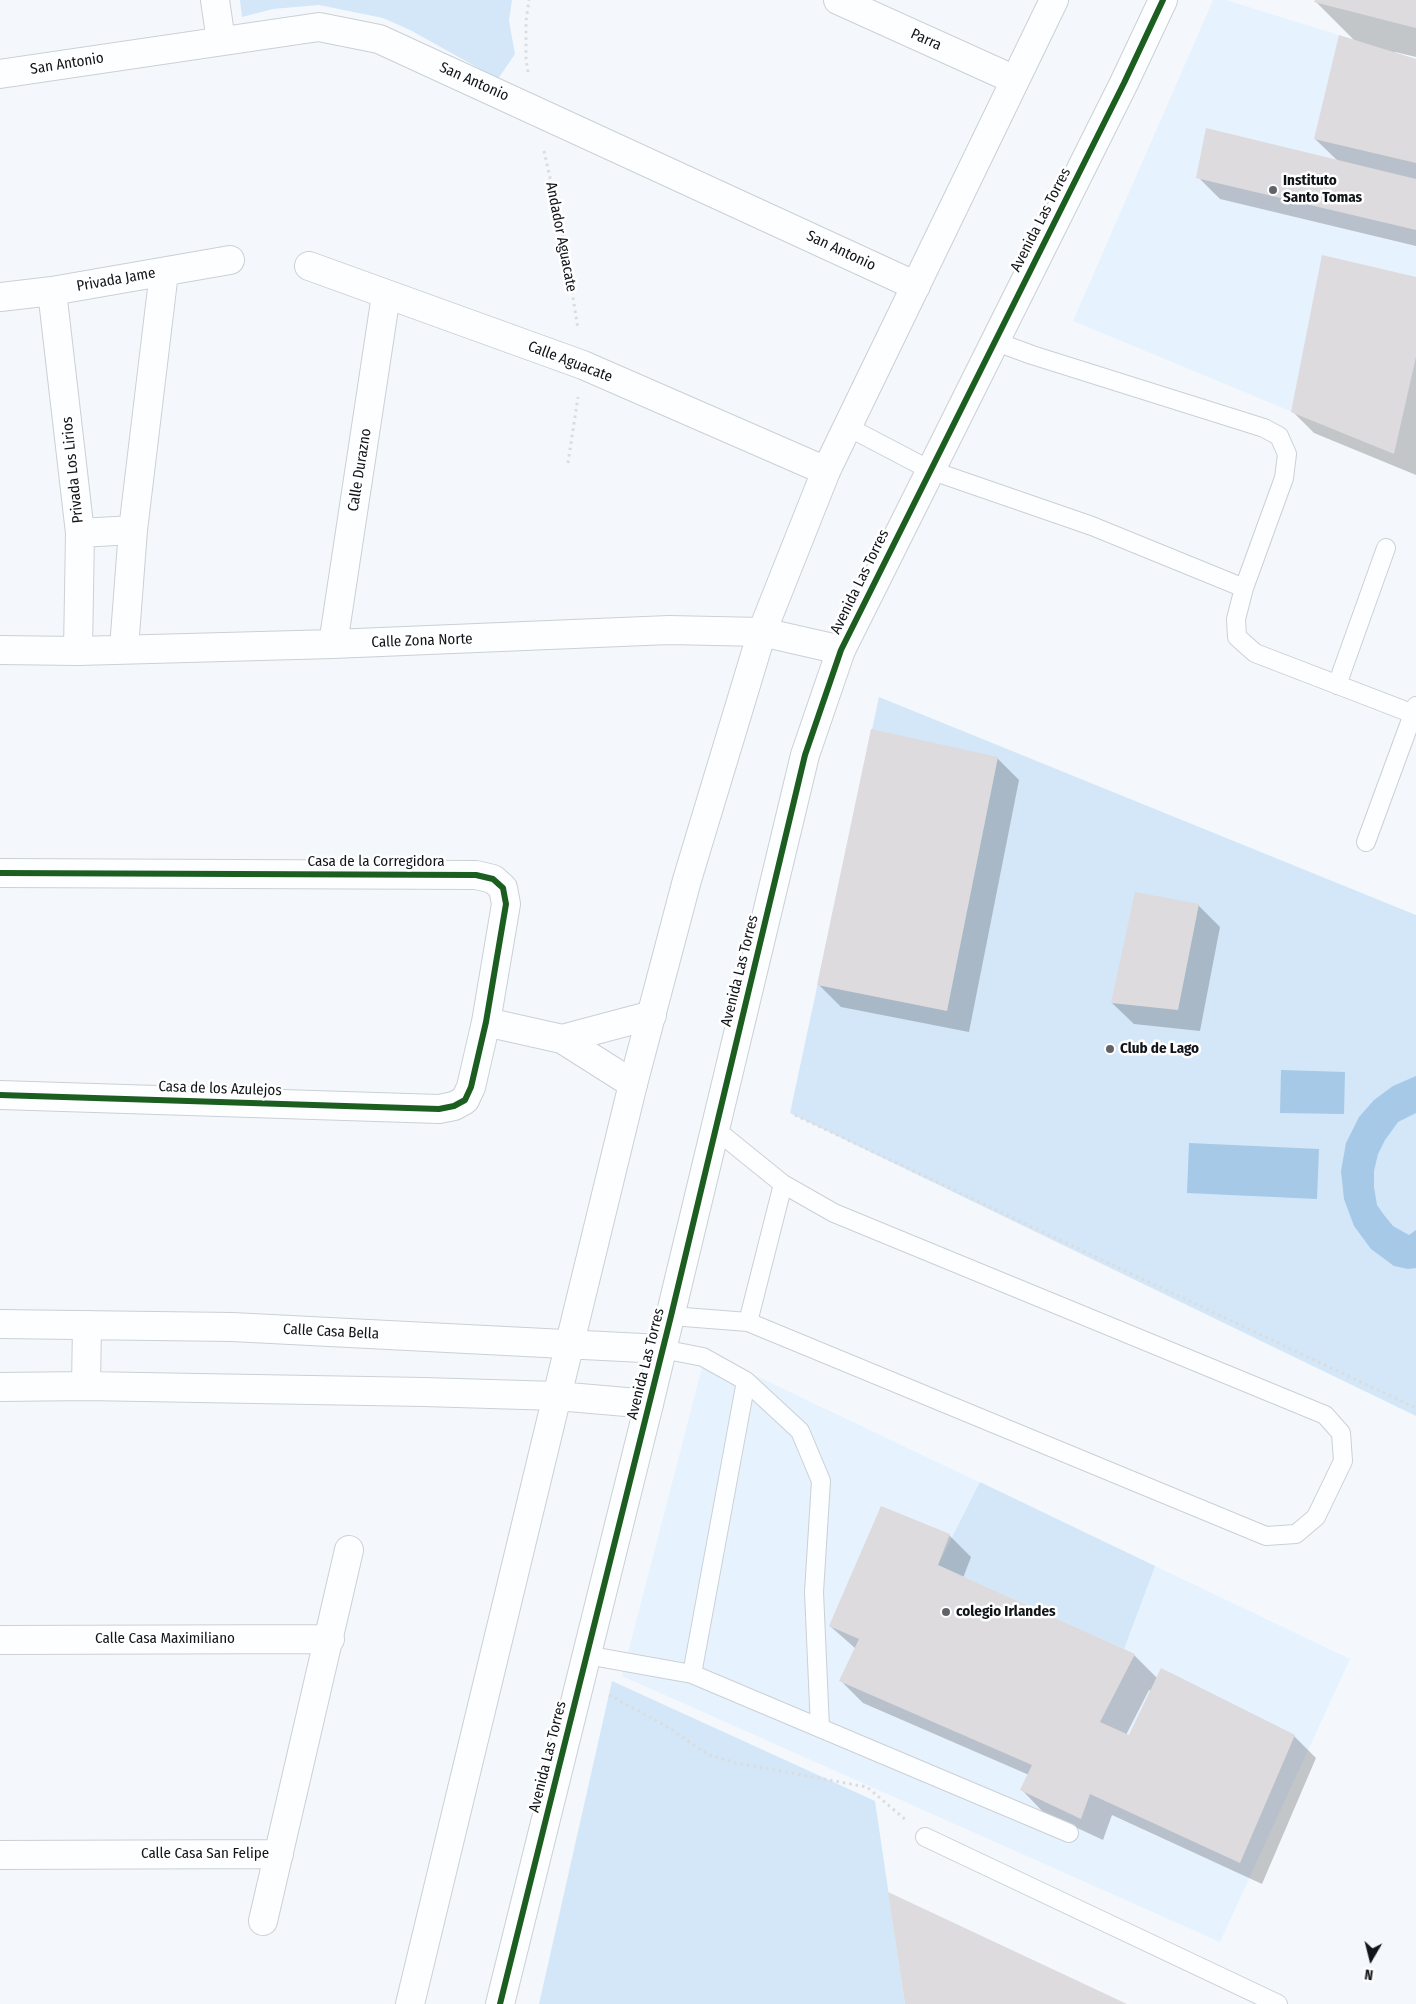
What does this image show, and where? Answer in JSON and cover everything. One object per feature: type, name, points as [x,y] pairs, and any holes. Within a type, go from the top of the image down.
[{"type":"street","points":[[215,0],[221,40]]},
{"type":"street","name":"Parra","points":[[838,0],[1015,80]]},
{"type":"street","points":[[410,2004],[633,1084],[687,880],[762,632],[826,472],[1054,0]]},
{"type":"street","name":"Avenida Las Torres","points":[[500,2004],[671,1316],[805,755],[841,650],[1124,83],[1163,0]]},
{"type":"street","name":"San Antonio","points":[[0,74],[319,27],[379,39],[916,286]]},
{"type":"street","name":"Privada Jame","points":[[0,297],[52,291],[230,260]]},
{"type":"street","name":"Calle Aguacate","points":[[309,266],[583,365],[826,472]]},
{"type":"street","points":[[124,648],[133,530],[164,272]]},
{"type":"street","name":"Privada Los Lirios","points":[[52,291],[80,533],[78,651]]},
{"type":"street","name":"Calle Durazno","points":[[333,644],[386,295]]},
{"type":"street","points":[[80,533],[133,530]]},
{"type":"street","name":"Calle Zona Norte","points":[[0,650],[78,651],[124,648],[333,644],[668,630],[762,632],[841,650]]},
{"type":"street","name":"Casa de la Corregidora","points":[[0,873],[466,874],[493,879],[503,888],[506,904],[486,1022],[471,1087],[465,1100],[454,1106],[439,1109]]},
{"type":"street","points":[[562,1039],[652,1015]]},
{"type":"street","points":[[486,1022],[562,1039],[633,1084]]},
{"type":"street","name":"Casa de los Azulejos","points":[[0,1095],[439,1109]]},
{"type":"street","name":"Calle Casa Bella","points":[[0,1324],[242,1328],[662,1349]]},
{"type":"street","points":[[86,1325],[86,1386]]},
{"type":"street","points":[[0,1387],[86,1386],[424,1392],[557,1396],[649,1404]]},
{"type":"street","name":"Calle Casa San Felipe","points":[[0,1855],[279,1854],[350,1550]]},
{"type":"street","name":"Calle Casa Maximiliano","points":[[0,1640],[330,1639]]},
{"type":"street","points":[[264,1921],[279,1854]]},
{"type":"lane","points":[[994,341],[1032,355],[1264,428],[1279,436],[1287,454],[1284,478],[1244,588],[1236,618],[1237,638],[1254,653],[1415,712],[1366,842]]},
{"type":"lane","points":[[848,427],[930,470],[1092,526],[1244,588]]},
{"type":"lane","points":[[1337,685],[1386,548]]},
{"type":"lane","points":[[671,1316],[748,1322],[1266,1536],[1296,1534],[1316,1517],[1343,1461],[1340,1433],[1324,1415],[834,1213],[783,1184],[716,1130]]},
{"type":"lane","points":[[748,1322],[783,1184]]},
{"type":"lane","points":[[662,1349],[703,1356],[746,1381],[800,1431],[821,1481],[814,1592],[820,1728]]},
{"type":"lane","points":[[692,1674],[746,1381]]},
{"type":"lane","points":[[583,1667],[692,1674],[1069,1833]]},
{"type":"lane","points":[[926,1837],[1278,2004]]},
{"type":"path","points":[[795,1115],[1416,1408]]},
{"type":"path","points":[[583,1667],[709,1755],[737,1763],[867,1787],[926,1837]]},
{"type":"shaded area","points":[[240,0],[512,0],[509,21],[515,54],[498,79],[410,30],[383,18],[319,5],[273,9],[242,17]]},
{"type":"shaded area","name":"Instituto Santo Tomas","points":[[1213,0],[1226,0],[1416,59],[1416,357],[1394,454],[1073,321]]},
{"type":"shaded area","name":"Club de Lago","points":[[879,697],[1416,915],[1416,1416],[790,1113]]},
{"type":"shaded area","name":"colegio Irlandes","points":[[706,1352],[1350,1659],[1220,1942],[622,1676]]},
{"type":"shaded area","points":[[980,1482],[1155,1566],[1124,1649],[938,1565]]},
{"type":"shaded area","points":[[612,1681],[875,1801],[905,2004],[539,2004]]},
{"type":"water","points":[[1281,1070],[1345,1072],[1344,1114],[1280,1113]]},
{"type":"water","points":[[1416,1076],[1416,1113],[1398,1122],[1378,1154],[1374,1171],[1377,1205],[1384,1215],[1393,1226],[1409,1235],[1416,1230],[1416,1268],[1408,1269],[1394,1266],[1371,1249],[1354,1226],[1344,1199],[1341,1171],[1346,1143],[1359,1117],[1374,1100],[1393,1086]]},
{"type":"water","points":[[1189,1143],[1319,1149],[1317,1199],[1187,1193]]},
{"type":"building","points":[[1315,0],[1416,0],[1416,28],[1314,2]]},
{"type":"building","points":[[1339,35],[1416,59],[1416,163],[1314,139]]},
{"type":"building","points":[[1206,128],[1416,179],[1416,230],[1196,178]]},
{"type":"building","points":[[1322,255],[1416,277],[1416,357],[1394,454],[1291,412]]},
{"type":"building","points":[[871,729],[998,757],[947,1011],[817,985]]},
{"type":"building","points":[[1135,892],[1199,904],[1178,1010],[1111,1003]]},
{"type":"building","points":[[881,1506],[950,1534],[938,1565],[1135,1654],[1100,1722],[1129,1735],[1161,1668],[1295,1735],[1240,1863],[1090,1794],[1081,1819],[1020,1790],[1032,1765],[839,1681],[859,1639],[829,1626]]},
{"type":"building","points":[[888,1892],[1127,2004],[905,2004]]},
{"type":"cycle path","points":[[500,2004],[671,1316],[805,755],[841,650],[1124,83],[1163,0]]},
{"type":"cycle path","points":[[0,873],[476,875],[493,879],[503,888],[506,904],[486,1022],[471,1087],[465,1100],[454,1106],[439,1109],[0,1095]]},
{"type":"place","name":"Instituto Santo Tomas","points":[[1273,190]]},
{"type":"place","name":"Club de Lago","points":[[1110,1049]]},
{"type":"place","name":"colegio Irlandes","points":[[946,1612]]}]
